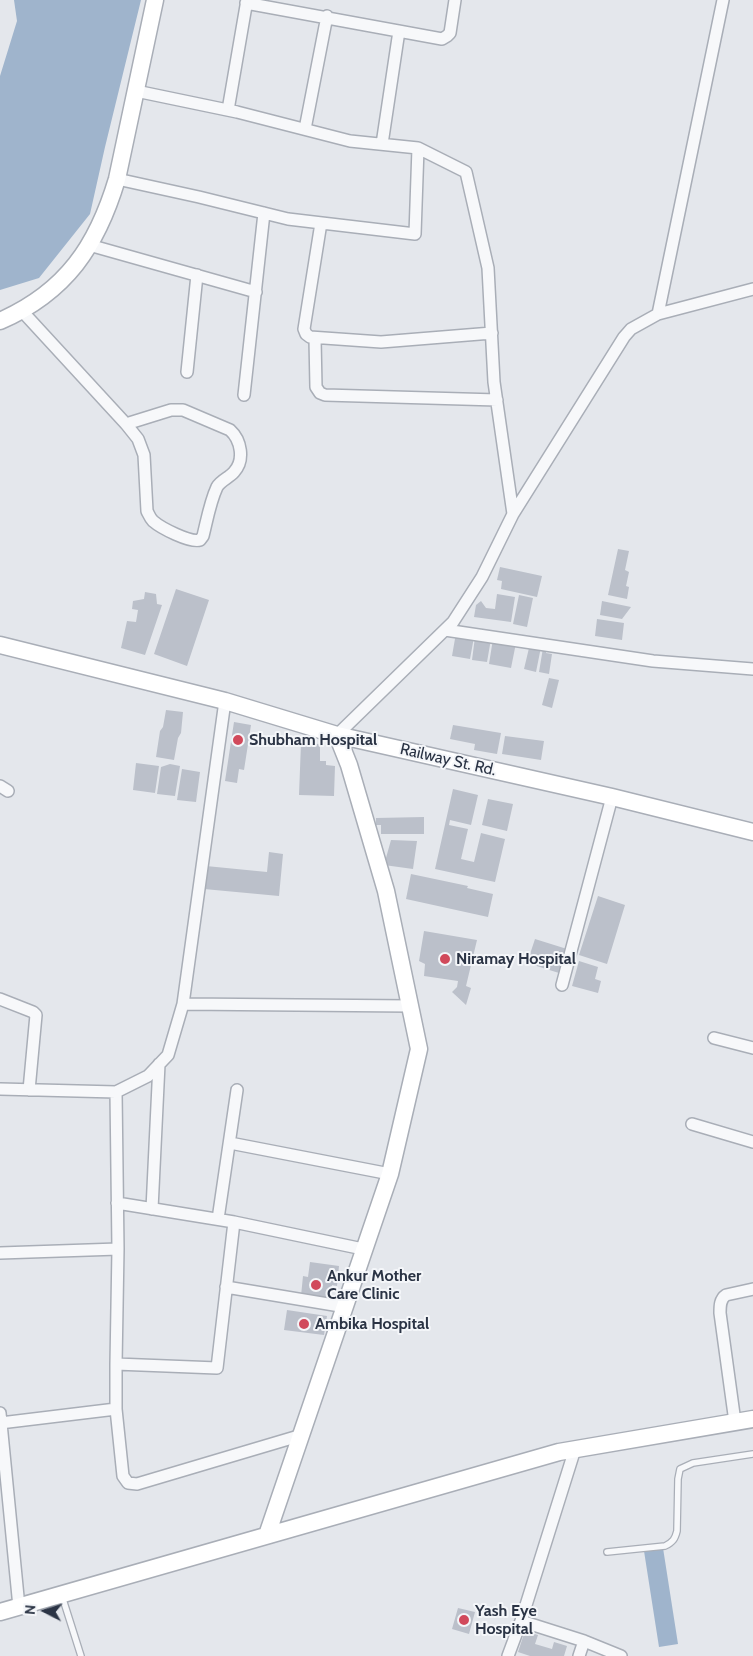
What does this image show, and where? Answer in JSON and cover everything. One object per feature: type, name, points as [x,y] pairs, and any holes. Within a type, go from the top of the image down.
[{"type":"street","points":[[0,321],[22,311],[58,284],[89,246],[110,203],[117,179],[155,0]]},
{"type":"street","points":[[228,110],[247,1],[438,38],[447,36],[450,33],[454,0]]},
{"type":"street","points":[[658,314],[723,0]]},
{"type":"street","points":[[305,129],[327,16]]},
{"type":"street","points":[[382,144],[399,31]]},
{"type":"street","points":[[136,91],[228,110],[350,141],[418,148],[466,172],[488,268],[494,382],[513,514]]},
{"type":"street","points":[[117,179],[288,219],[415,234],[418,148]]},
{"type":"street","points":[[244,395],[264,213]]},
{"type":"street","points":[[321,223],[304,329],[306,334],[316,338],[381,342],[492,334]]},
{"type":"street","points":[[89,246],[256,292]]},
{"type":"street","points":[[187,372],[197,275]]},
{"type":"street","points":[[267,1535],[346,1308],[363,1249],[390,1174],[419,1049],[386,891],[349,765],[337,735],[453,622],[482,577],[513,514],[624,337],[632,329],[658,314],[753,289]]},
{"type":"street","points":[[22,311],[126,424],[142,446],[147,511],[150,518],[155,523],[190,541],[200,540],[203,536],[218,485],[231,476],[238,467],[240,449],[235,435],[230,430],[183,410],[171,410],[126,424]]},
{"type":"street","points":[[316,338],[316,387],[324,395],[497,400]]},
{"type":"street","points":[[445,630],[660,662],[753,669]]},
{"type":"street","name":"Railway St. Rd.","points":[[0,645],[225,701],[337,735],[612,796],[753,832]]},
{"type":"street","points":[[0,1089],[116,1092],[148,1076],[168,1055],[183,1004],[225,701]]},
{"type":"street","points":[[562,985],[612,796]]},
{"type":"street","points":[[0,999],[33,1012],[36,1015],[29,1090]]},
{"type":"street","points":[[183,1004],[410,1006]]},
{"type":"street","points":[[714,1038],[753,1048]]},
{"type":"street","points":[[152,1209],[160,1064]]},
{"type":"street","points":[[218,1219],[237,1090]]},
{"type":"street","points":[[116,1092],[118,1249],[116,1410],[125,1480],[132,1485],[302,1435]]},
{"type":"street","points":[[692,1124],[753,1142]]},
{"type":"street","points":[[230,1143],[390,1174]]},
{"type":"street","points":[[117,1203],[218,1219],[363,1249]]},
{"type":"street","points":[[116,1364],[217,1368],[234,1222]]},
{"type":"street","points":[[0,1253],[118,1249]]},
{"type":"street","points":[[226,1287],[346,1308]]},
{"type":"street","points":[[735,1422],[720,1303],[726,1295],[753,1289]]},
{"type":"street","points":[[19,1607],[0,1420],[116,1410]]},
{"type":"street","points":[[0,1612],[559,1452],[753,1419]]},
{"type":"street","points":[[508,1656],[575,1449]]},
{"type":"street","points":[[520,1621],[584,1641],[621,1656]]},
{"type":"street","points":[[579,1656],[584,1641]]},
{"type":"lane","points":[[607,1552],[665,1546],[675,1539],[680,1469],[693,1463],[753,1454]]},
{"type":"lane","points":[[61,1594],[81,1656]]},
{"type":"water","points":[[14,0],[141,0],[90,214],[39,278],[0,290],[0,76],[17,21]]},
{"type":"water","points":[[663,1548],[678,1644],[659,1647],[644,1551]]},
{"type":"building","points":[[618,549],[629,551],[625,570],[629,572],[626,586],[629,587],[627,599],[608,595]]},
{"type":"building","points":[[500,567],[542,576],[537,597],[501,589],[502,581],[497,580]]},
{"type":"building","points":[[176,589],[209,600],[187,666],[154,654]]},
{"type":"building","points":[[145,592],[156,594],[157,604],[162,605],[145,655],[121,648],[127,621],[136,622],[138,610],[132,609],[133,601],[144,599]]},
{"type":"building","points":[[497,594],[515,597],[511,622],[474,617],[476,605],[481,601],[486,608],[495,609]]},
{"type":"building","points":[[519,595],[533,598],[527,627],[513,624]]},
{"type":"building","points":[[602,601],[631,607],[622,619],[600,615]]},
{"type":"building","points":[[597,619],[624,623],[622,640],[595,636]]},
{"type":"building","points":[[456,633],[474,637],[470,659],[452,656]]},
{"type":"building","points":[[475,637],[491,639],[487,662],[472,660]]},
{"type":"building","points":[[493,639],[516,643],[511,668],[489,664]]},
{"type":"building","points":[[541,647],[536,672],[524,669],[529,648]]},
{"type":"building","points":[[543,648],[546,648],[546,653],[552,654],[549,674],[539,672]]},
{"type":"building","points":[[549,678],[559,680],[552,708],[542,705]]},
{"type":"building","points":[[166,710],[183,712],[181,733],[178,738],[174,760],[156,757]]},
{"type":"building","points":[[234,722],[251,725],[244,770],[239,769],[237,783],[225,781]]},
{"type":"building","points":[[453,725],[501,733],[497,754],[474,750],[475,744],[450,739]]},
{"type":"building","points":[[505,736],[544,741],[541,760],[502,754]]},
{"type":"building","points":[[301,743],[320,744],[320,761],[326,761],[326,765],[335,766],[334,796],[299,795]]},
{"type":"building","points":[[136,763],[159,766],[155,793],[133,790]]},
{"type":"building","points":[[170,764],[180,766],[175,796],[157,794],[161,767]]},
{"type":"building","points":[[182,769],[200,772],[196,802],[177,800]]},
{"type":"building","points":[[453,789],[478,795],[471,825],[450,820],[449,825],[468,829],[461,859],[474,862],[481,833],[505,839],[495,882],[435,869]]},
{"type":"building","points":[[488,799],[513,804],[507,831],[482,825]]},
{"type":"building","points":[[424,817],[424,834],[381,834],[381,825],[376,825],[376,818]]},
{"type":"building","points":[[391,840],[417,841],[413,869],[384,865]]},
{"type":"building","points":[[269,852],[283,854],[279,896],[204,889],[206,866],[267,872]]},
{"type":"building","points":[[411,874],[468,886],[467,888],[493,894],[488,917],[406,899]]},
{"type":"building","points":[[598,896],[625,905],[607,964],[579,955]]},
{"type":"building","points":[[424,931],[477,940],[466,986],[471,988],[466,1005],[452,992],[457,987],[458,981],[424,976],[425,964],[419,961]]},
{"type":"building","points":[[535,939],[567,949],[559,973],[527,963]]},
{"type":"building","points":[[579,961],[598,967],[595,979],[601,981],[598,993],[572,986]]},
{"type":"building","points":[[310,1262],[339,1266],[337,1286],[332,1285],[330,1300],[301,1296],[303,1276],[308,1277]]},
{"type":"building","points":[[287,1310],[327,1316],[324,1335],[284,1330]]},
{"type":"building","points":[[458,1608],[475,1612],[469,1634],[452,1629]]},
{"type":"building","points":[[525,1631],[538,1635],[535,1644],[552,1649],[554,1642],[567,1646],[564,1656],[530,1656],[518,1652]]},
{"type":"place","name":"Shubham Hospital","points":[[238,740]]},
{"type":"place","name":"Niramay Hospital","points":[[445,959]]},
{"type":"place","name":"Ankur Mother Care Clinic","points":[[316,1285]]},
{"type":"place","name":"Ambika Hospital","points":[[304,1324]]},
{"type":"place","name":"Yash Eye Hospital","points":[[464,1620]]}]
